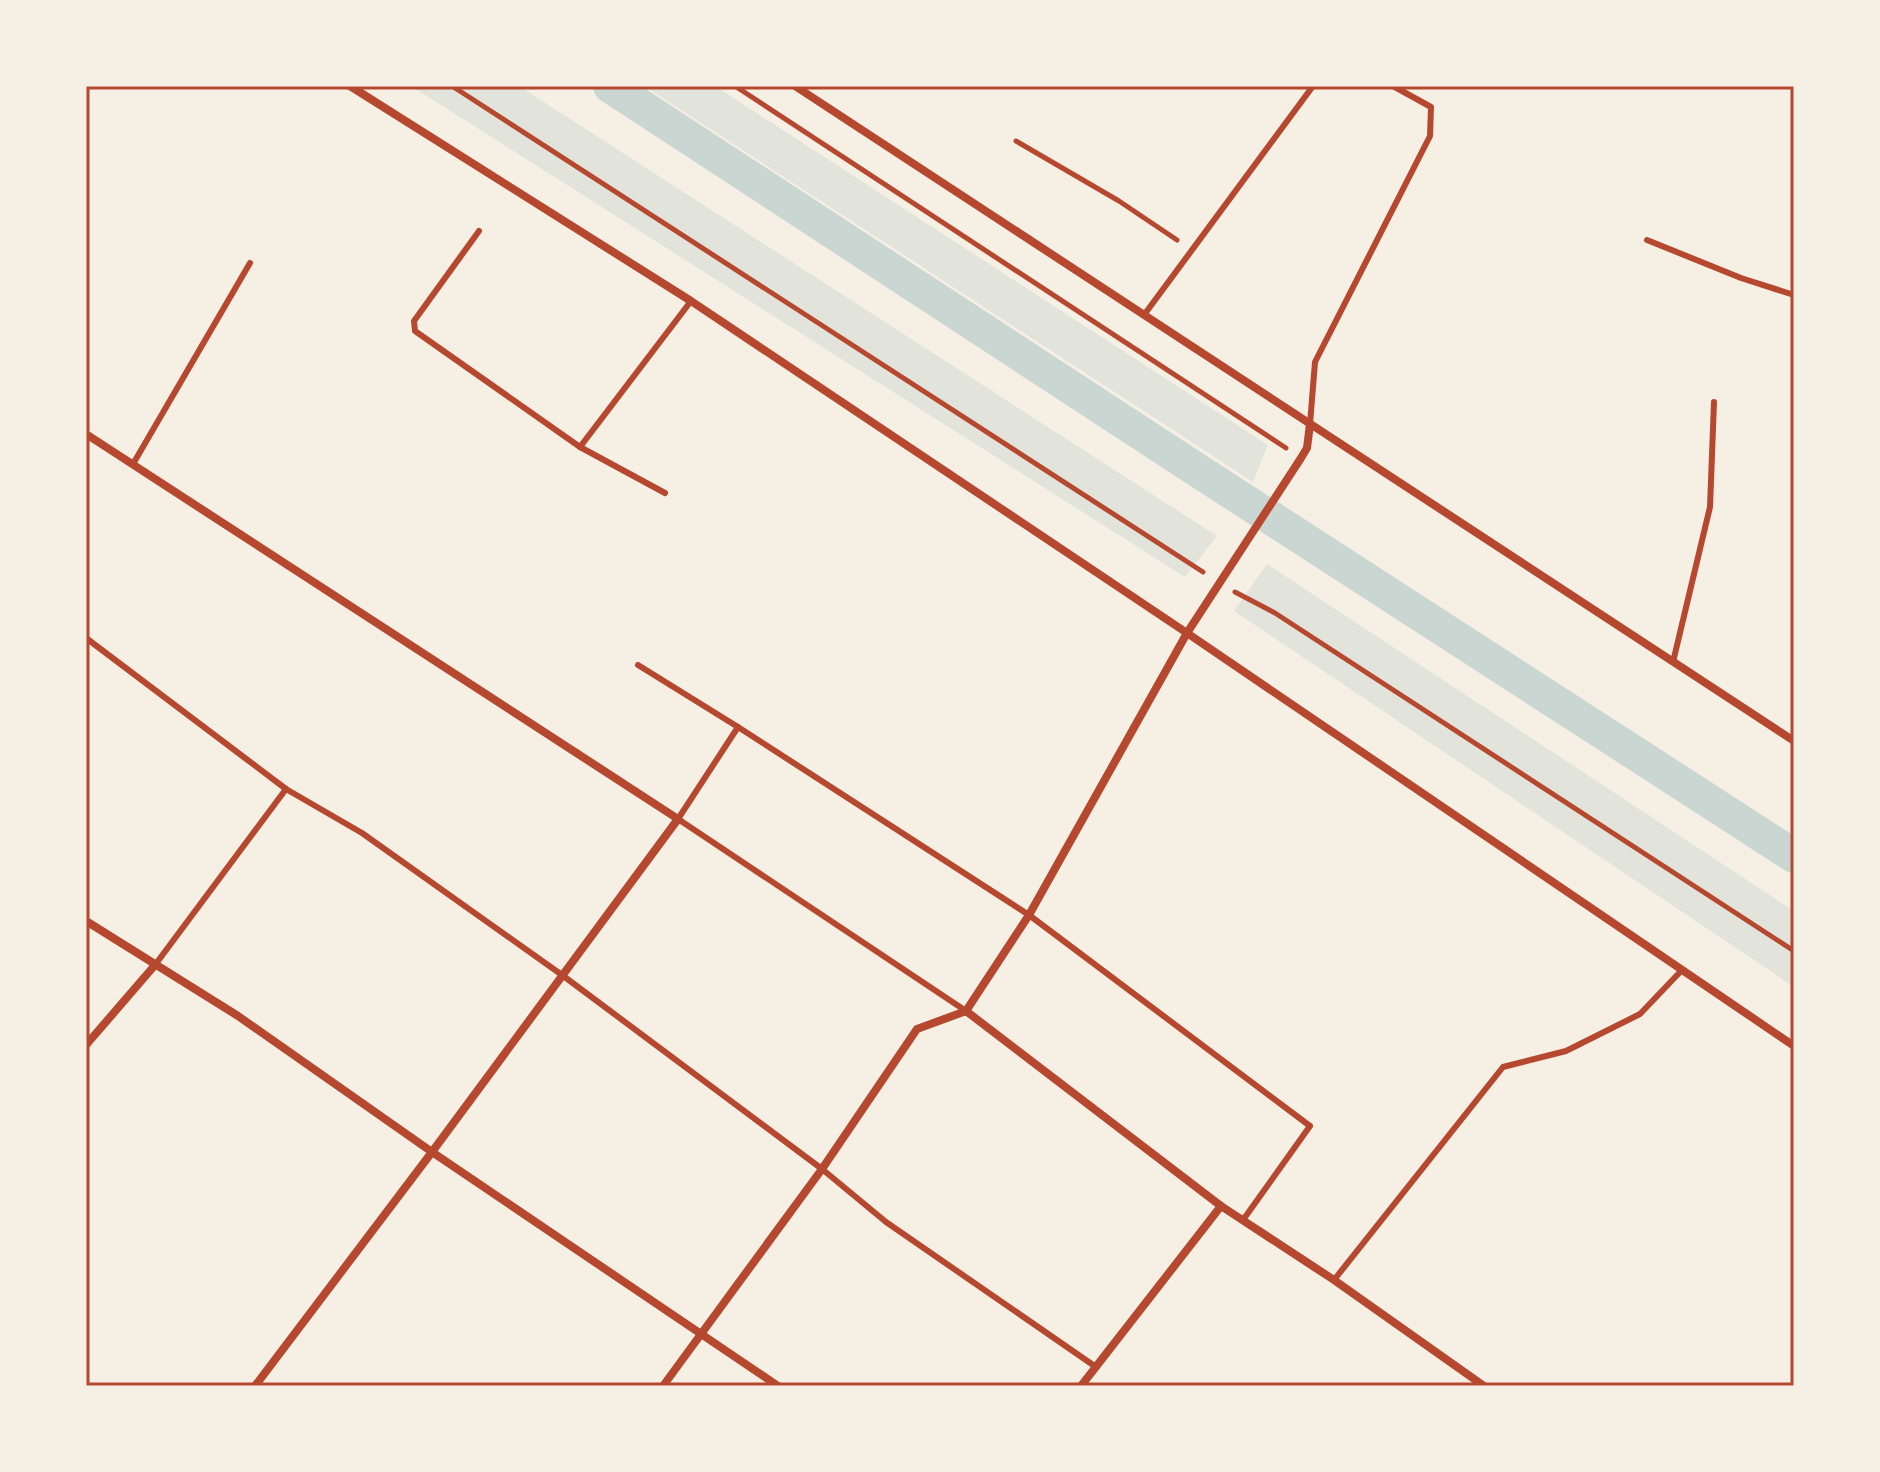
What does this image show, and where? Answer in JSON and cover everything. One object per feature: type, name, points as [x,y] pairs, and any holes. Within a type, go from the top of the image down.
[{"type":"street","points":[[350,86],[691,301],[1187,633],[1794,1046]]},
{"type":"street","points":[[795,86],[1794,741]]},
{"type":"street","points":[[663,1386],[822,1169],[917,1029],[966,1011],[1029,915],[1187,633],[1307,448],[1310,424]]},
{"type":"street","points":[[86,434],[678,819],[255,1386]]},
{"type":"street","points":[[86,921],[238,1016],[432,1152],[778,1386]]},
{"type":"street","points":[[86,1045],[155,965]]},
{"type":"street","points":[[966,1011],[1221,1206],[1334,1280],[1484,1386]]},
{"type":"street","points":[[1081,1386],[1221,1206]]},
{"type":"lane","points":[[1144,315],[1313,86]]},
{"type":"lane","points":[[1310,424],[1315,362],[1430,136],[1431,107],[1393,86]]},
{"type":"lane","points":[[479,231],[414,321],[415,331],[580,447],[665,493]]},
{"type":"lane","points":[[1647,240],[1741,278],[1794,295]]},
{"type":"lane","points":[[133,464],[250,263]]},
{"type":"lane","points":[[580,447],[691,301]]},
{"type":"lane","points":[[1673,662],[1710,507],[1714,402]]},
{"type":"lane","points":[[86,638],[286,789],[362,833],[562,975],[822,1169],[886,1222],[1096,1367]]},
{"type":"lane","points":[[638,665],[1029,915],[1310,1126],[1243,1220]]},
{"type":"lane","points":[[738,727],[678,819],[966,1011]]},
{"type":"lane","points":[[155,965],[286,789]]},
{"type":"lane","points":[[1334,1280],[1503,1067],[1566,1051],[1640,1014],[1681,971]]},
{"type":"path","points":[[452,86],[1275,613],[1794,951]]},
{"type":"path","points":[[735,86],[1301,458]]},
{"type":"path","points":[[1016,141],[1119,201],[1191,249]]},
{"type":"shaded area","points":[[411,86],[519,86],[1217,536],[1185,577]]},
{"type":"shaded area","points":[[644,86],[715,86],[1268,445],[1253,482]]},
{"type":"shaded area","points":[[1267,564],[1794,911],[1794,987],[1234,611]]},
{"type":"waterway","points":[[610,86],[1794,856]]}]
